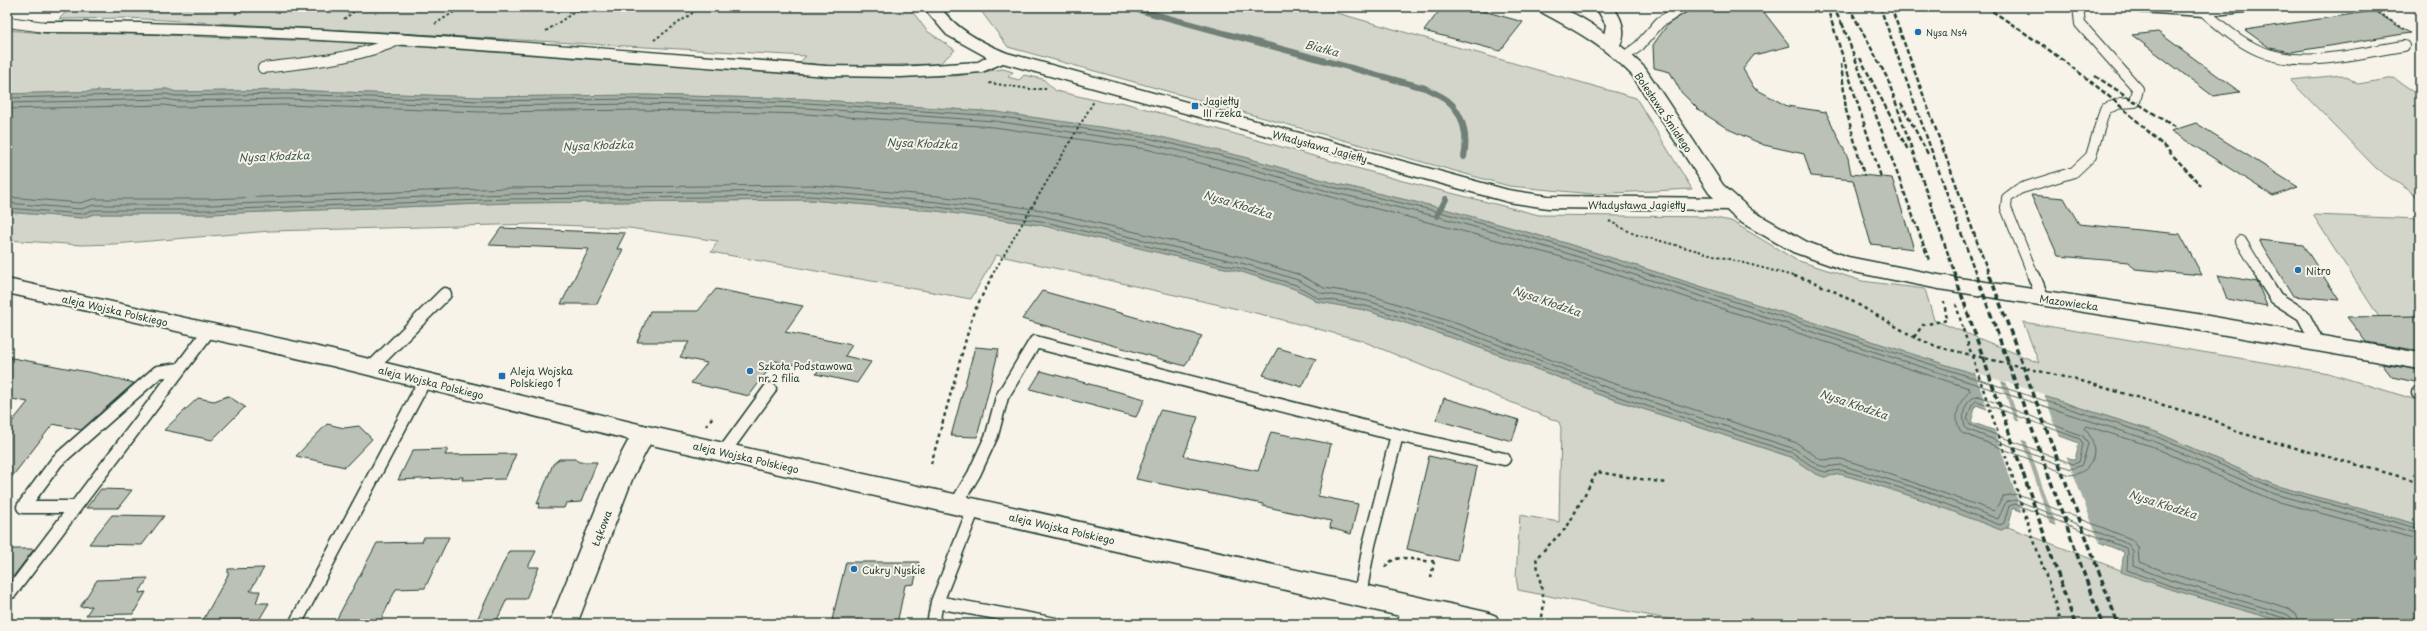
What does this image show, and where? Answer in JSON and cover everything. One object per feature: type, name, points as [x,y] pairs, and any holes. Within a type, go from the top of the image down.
[{"type":"street","name":"Władysława Jagiełły","points":[[931,7],[943,22],[964,40],[1001,57],[1451,182],[1508,196],[1548,202],[1586,204],[1731,204]]},
{"type":"street","name":"Bolesława Śmiałego","points":[[1545,7],[1595,34],[1617,51],[1639,72],[1706,177],[1731,204]]},
{"type":"street","points":[[1604,7],[1611,16],[1616,32],[1617,51]]},
{"type":"street","points":[[2140,7],[2203,12],[2244,7]]},
{"type":"street","points":[[45,27],[124,27],[401,39],[826,71],[901,72],[958,69],[982,67],[1001,57]]},
{"type":"street","name":"Mazowiecka","points":[[1731,204],[1744,215],[1781,238],[1844,263],[1939,282],[2197,322],[2420,361]]},
{"type":"street","name":"aleja Wojska Polskiego","points":[[8,288],[425,380],[643,434],[1360,595],[1406,615],[1486,624]]},
{"type":"street","name":"Łąkowa","points":[[563,624],[621,477],[643,434]]},
{"type":"lane","points":[[1617,51],[1639,46],[1660,22],[1684,7]]},
{"type":"lane","points":[[2043,299],[2006,208],[2007,198],[2019,189],[2074,172],[2091,156],[2105,109],[2121,103],[2135,102],[2138,89],[2080,24],[2078,7]]},
{"type":"lane","points":[[2203,12],[2225,30],[2256,49],[2269,55],[2298,61],[2404,46]]},
{"type":"lane","points":[[7,22],[45,27]]},
{"type":"lane","points":[[263,68],[353,55],[389,46],[401,39]]},
{"type":"lane","points":[[2241,241],[2276,298],[2303,315],[2317,342]]},
{"type":"lane","points":[[371,368],[445,294]]},
{"type":"lane","points":[[11,592],[208,332]]},
{"type":"lane","points":[[933,624],[937,602],[965,506],[977,468],[992,435],[1002,397],[1035,342],[1397,434],[1504,459]]},
{"type":"lane","points":[[75,507],[23,507],[57,461],[158,372],[180,369]]},
{"type":"lane","points":[[295,624],[425,380]]},
{"type":"lane","points":[[724,452],[770,389]]},
{"type":"lane","points":[[1360,595],[1369,545],[1397,434]]},
{"type":"lane","points":[[937,602],[1056,624]]},
{"type":"path","points":[[521,48],[582,7]]},
{"type":"path","points":[[630,56],[701,7]]},
{"type":"path","points":[[2369,7],[2408,31]]},
{"type":"path","points":[[958,69],[965,79],[1030,89],[1053,89]]},
{"type":"path","points":[[931,464],[973,314],[1001,257],[1094,102]]},
{"type":"path","points":[[1586,204],[1613,224],[1634,234],[1809,280],[1838,293],[1914,337],[1962,354],[2085,382],[2214,420],[2237,432],[2420,482]]},
{"type":"path","points":[[1954,298],[1963,329],[2062,624]]},
{"type":"path","points":[[1914,337],[1917,330],[1924,323],[1947,320],[1944,300]]},
{"type":"path","points":[[1541,624],[1544,603],[1536,558],[1568,527],[1597,472],[1666,483]]},
{"type":"path","points":[[1385,567],[1387,563],[1403,558],[1434,562],[1430,578]]},
{"type":"shaded area","points":[[71,7],[909,7],[927,31],[955,50],[939,64],[838,66],[799,63],[806,56],[127,18],[59,19]]},
{"type":"shaded area","points":[[978,7],[1316,7],[1636,98],[1692,189],[1592,194],[1509,186],[1008,47]]},
{"type":"shaded area","points":[[7,30],[44,33],[93,31],[226,38],[380,43],[841,76],[956,76],[1003,69],[1013,72],[1008,77],[1019,80],[1024,75],[1043,79],[1056,91],[1108,103],[1121,102],[1403,181],[1539,215],[1710,217],[1731,221],[1796,260],[1862,281],[1925,289],[1934,320],[2039,363],[2023,322],[2328,373],[2420,401],[2420,525],[2277,486],[2156,432],[1562,242],[1441,208],[1333,183],[1240,156],[1070,123],[995,112],[806,99],[643,95],[481,97],[286,90],[176,92],[167,89],[7,94]]},
{"type":"shaded area","points":[[2342,75],[2358,84],[2394,78],[2420,96],[2420,201],[2410,191],[2377,169],[2290,80]]},
{"type":"shaded area","points":[[810,200],[937,211],[1040,225],[1242,272],[1295,289],[1313,298],[1314,301],[1365,310],[1459,340],[1592,390],[1594,393],[1791,457],[1814,473],[1824,477],[1840,474],[1865,481],[1920,499],[2001,530],[2008,527],[2167,588],[2290,624],[1693,624],[1518,590],[1516,577],[1520,515],[1559,522],[1561,428],[1559,422],[1360,340],[1260,314],[996,255],[971,299],[711,252],[718,241],[629,228],[535,224],[270,231],[114,244],[82,245],[7,240],[7,212],[82,218],[94,214],[209,214],[509,203]]},
{"type":"shaded area","points":[[2313,215],[2420,219],[2420,316],[2379,317]]},
{"type":"water","name":"Nysa Kłodzka","points":[[167,89],[176,92],[286,90],[481,97],[643,95],[806,99],[996,112],[1149,134],[1240,156],[1333,183],[1441,208],[1562,242],[2156,432],[2277,486],[2420,525],[2420,624],[2290,624],[2167,588],[2121,572],[2124,552],[2013,508],[2008,527],[2001,530],[1920,499],[1865,481],[1840,474],[1824,477],[1814,473],[1791,457],[1594,393],[1592,390],[1459,340],[1365,310],[1314,301],[1313,298],[1295,289],[1242,272],[1040,225],[937,211],[810,200],[509,203],[209,214],[94,214],[82,218],[7,212],[7,94]],"holes":[[[1976,405],[2079,443],[2075,460],[1971,422]]]},
{"type":"pier","points":[[1975,372],[2001,381],[2015,422],[1988,412]]},
{"type":"pier","points":[[2006,382],[2044,394],[2060,438],[2020,424]]},
{"type":"pier","points":[[1994,428],[2021,438],[2051,525],[2022,514]]},
{"type":"pier","points":[[2026,440],[2066,455],[2100,544],[2057,527]]},
{"type":"building","points":[[1442,7],[1469,7],[1523,22],[1500,51],[1424,31]]},
{"type":"building","points":[[1690,7],[1760,7],[1790,46],[1754,55],[1743,69],[1754,88],[1787,106],[1826,112],[1848,158],[1851,174],[1892,178],[1914,249],[1871,244],[1853,180],[1811,176],[1804,154],[1764,145],[1728,129],[1700,111],[1681,92],[1670,72],[1654,68],[1653,45],[1668,24],[1687,12]]},
{"type":"building","points":[[2374,11],[2410,33],[2291,52],[2270,48],[2245,30]]},
{"type":"building","points":[[2158,32],[2240,92],[2213,96],[2132,35]]},
{"type":"building","points":[[2196,123],[2298,187],[2273,196],[2171,131]]},
{"type":"building","points":[[2031,195],[2064,198],[2079,224],[2180,234],[2202,275],[2135,269],[2129,262],[2058,256]]},
{"type":"building","points":[[501,228],[625,233],[617,249],[623,249],[597,304],[561,304],[589,249],[489,245]]},
{"type":"building","name":"Nitro","points":[[2259,240],[2303,245],[2339,300],[2293,296]]},
{"type":"building","points":[[2218,275],[2257,282],[2267,306],[2227,299]]},
{"type":"building","points":[[716,289],[803,306],[785,332],[852,345],[845,356],[871,362],[857,383],[816,374],[819,369],[775,361],[749,396],[691,383],[707,363],[680,357],[689,342],[637,342],[650,311],[698,311]]},
{"type":"building","points":[[1042,291],[1202,336],[1185,366],[1022,319]]},
{"type":"building","points":[[2420,316],[2420,351],[2366,342],[2347,317]]},
{"type":"building","points":[[975,347],[999,349],[977,437],[951,436]]},
{"type":"building","points":[[1278,348],[1316,359],[1302,387],[1263,375]]},
{"type":"building","points":[[7,357],[93,373],[134,383],[81,430],[53,424],[7,483],[7,428],[28,402],[7,398]]},
{"type":"building","points":[[2382,364],[2420,370],[2420,383],[2392,377]]},
{"type":"building","points":[[1041,371],[1145,399],[1136,417],[1030,389]]},
{"type":"building","points":[[228,396],[245,407],[212,440],[164,430],[198,398],[214,401]]},
{"type":"building","points":[[1444,398],[1519,420],[1512,441],[1436,420]]},
{"type":"building","points":[[1160,410],[1198,417],[1184,456],[1258,471],[1271,432],[1331,444],[1318,496],[1358,504],[1351,534],[1330,528],[1331,521],[1263,506],[1263,504],[1136,479]]},
{"type":"building","points":[[327,424],[344,428],[359,426],[372,439],[345,467],[296,456]]},
{"type":"building","points":[[448,449],[445,455],[516,454],[505,479],[462,480],[463,477],[398,480],[413,450]]},
{"type":"building","points":[[1429,456],[1477,467],[1457,561],[1407,549]]},
{"type":"building","points":[[559,459],[575,459],[579,462],[597,462],[581,502],[566,503],[564,508],[538,508],[540,503],[537,504],[553,464]]},
{"type":"building","points":[[101,489],[132,490],[118,508],[86,508]]},
{"type":"building","points":[[112,515],[164,516],[142,545],[89,544]]},
{"type":"building","points":[[424,537],[449,537],[425,588],[396,589],[379,624],[334,624],[377,543],[422,542]]},
{"type":"building","points":[[7,549],[34,549],[7,585]]},
{"type":"building","points":[[509,551],[536,551],[528,567],[539,567],[526,599],[507,599],[495,624],[475,624]]},
{"type":"building","points":[[846,562],[919,562],[914,584],[905,585],[897,624],[831,624]]},
{"type":"building","points":[[264,568],[250,591],[260,591],[256,603],[269,603],[259,620],[202,622],[228,575],[228,569]]},
{"type":"building","points":[[148,578],[139,593],[146,592],[133,614],[86,615],[92,606],[80,607],[97,580]]},
{"type":"waterway","name":"Białka","points":[[1128,7],[1425,88],[1445,98],[1453,105],[1461,119],[1465,134],[1464,157]]},
{"type":"waterway","name":"Białka","points":[[1437,216],[1446,199]]},
{"type":"railway","points":[[1827,7],[1881,177]]},
{"type":"railway","points":[[1833,7],[1843,27]]},
{"type":"railway","points":[[1849,7],[1891,85]]},
{"type":"railway","points":[[1880,7],[1977,277]]},
{"type":"railway","points":[[1891,7],[1990,277]]},
{"type":"railway","points":[[1986,7],[2045,47],[2100,89],[2152,135],[2201,186]]},
{"type":"railway","points":[[1842,23],[1843,27]]},
{"type":"railway","points":[[1843,27],[1929,260]]},
{"type":"railway","points":[[1860,58],[1908,150]]},
{"type":"railway","points":[[1841,64],[1846,110],[1864,175]]},
{"type":"railway","points":[[2095,76],[2178,129]]},
{"type":"railway","points":[[1888,80],[1956,277]]},
{"type":"railway","points":[[1901,103],[1928,154]]},
{"type":"railway","points":[[1955,276],[2075,624]]},
{"type":"railway","points":[[1977,276],[2102,624]]},
{"type":"railway","points":[[1990,276],[2118,624]]},
{"type":"place","name":"Nysa Ns4","points":[[1918,32]]},
{"type":"place","name":"Jagiełły III rzeka","points":[[1195,106]]},
{"type":"place","name":"Nitro","points":[[2298,270]]},
{"type":"place","name":"Szkoła Podstawowa nr 2 filia","points":[[750,371]]},
{"type":"place","name":"Aleja Wojska Polskiego 1","points":[[502,376]]},
{"type":"place","name":"Cukry Nyskie","points":[[854,569]]}]
